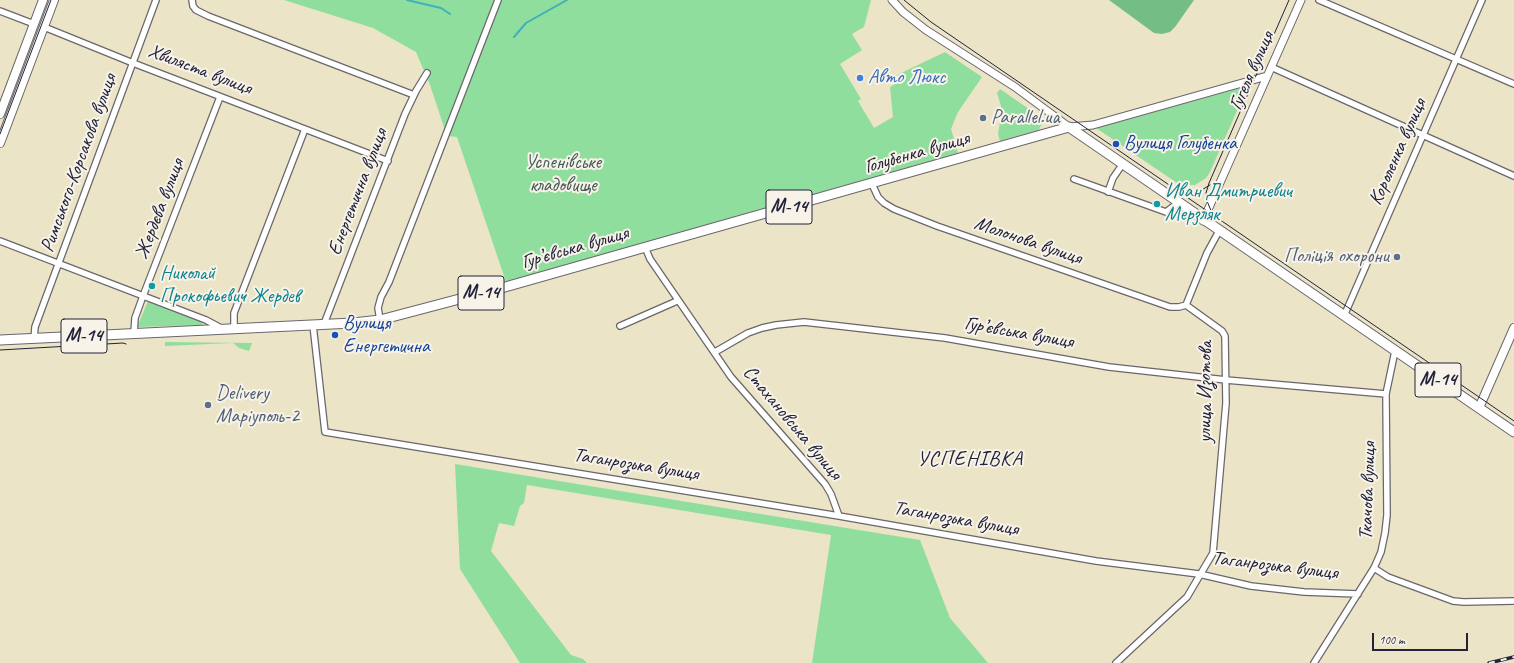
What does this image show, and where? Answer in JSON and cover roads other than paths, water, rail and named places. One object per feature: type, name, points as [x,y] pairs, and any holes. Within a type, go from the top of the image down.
[{"type":"highway","name":"М-14","points":[[1069,127],[1178,204],[1514,432]]},
{"type":"highway","name":"Голубенка вулиця","points":[[645,247],[1069,127]]},
{"type":"highway","name":"Гур’євська вулиця","points":[[313,325],[380,320],[490,291],[645,247]]},
{"type":"highway","name":"М-14","points":[[0,340],[313,325]]},
{"type":"main road","points":[[0,114],[43,0]]},
{"type":"main road","points":[[0,143],[54,0]]},
{"type":"main road","name":"Хвиляста вулиця","points":[[34,24],[44,27]]},
{"type":"main road","points":[[1479,408],[1514,328]]},
{"type":"street","name":"Римського-Корсакова вулиця","points":[[34,338],[35,327],[156,0]]},
{"type":"street","points":[[192,0],[193,6],[196,10],[208,16],[414,95]]},
{"type":"street","points":[[380,320],[378,308],[381,297],[389,282],[498,0]]},
{"type":"street","points":[[892,0],[903,12],[926,30],[1015,87],[1069,127]]},
{"type":"street","name":"Гугеля вулиця","points":[[1203,221],[1301,0]]},
{"type":"street","points":[[1319,0],[1514,84]]},
{"type":"street","name":"Короленка вулиця","points":[[1344,316],[1482,0]]},
{"type":"street","name":"Хвиляста вулиця","points":[[0,11],[34,24]]},
{"type":"street","name":"Хвиляста вулиця","points":[[44,27],[220,97],[388,161]]},
{"type":"street","points":[[1271,68],[1514,176]]},
{"type":"street","name":"Енергетична вулиця","points":[[324,324],[405,114],[427,73]]},
{"type":"street","name":"Голубенка вулиця","points":[[1069,127],[1093,125],[1268,76]]},
{"type":"street","name":"Жердєва вулиця","points":[[134,333],[135,318],[143,296],[220,97]]},
{"type":"street","points":[[234,328],[234,313],[305,129]]},
{"type":"street","points":[[1108,192],[1113,178],[1122,165]]},
{"type":"street","points":[[1074,180],[1166,212],[1178,204]]},
{"type":"street","name":"Молонова вулиця","points":[[872,184],[878,197],[884,203],[894,209],[937,226],[1170,307],[1179,307],[1186,304]]},
{"type":"street","points":[[1186,304],[1207,253],[1219,231]]},
{"type":"street","points":[[0,241],[206,320],[223,329]]},
{"type":"street","name":"Гур’євська вулиця","points":[[645,247],[650,259],[677,301],[715,352],[748,333],[762,328],[804,322],[945,338],[1109,367],[1226,380],[1386,394]]},
{"type":"street","points":[[620,326],[677,301]]},
{"type":"street","name":"улица Изотова","points":[[1116,663],[1183,601],[1199,574],[1210,560],[1214,546],[1226,403],[1224,333],[1186,304]]},
{"type":"street","points":[[206,320],[206,330]]},
{"type":"street","name":"Таганрозька вулиця","points":[[313,325],[325,432],[839,516],[1096,561],[1199,574],[1251,586],[1304,592],[1358,594]]},
{"type":"street","name":"Ткачова вулиця","points":[[1314,663],[1374,568],[1381,552],[1387,515],[1386,394],[1395,351]]},
{"type":"street","name":"Стахановська вулиця","points":[[715,352],[730,377],[825,484],[831,494],[839,516]]},
{"type":"street","points":[[1374,568],[1388,577],[1453,601],[1514,601]]},
{"type":"waterway","points":[[407,0],[441,8],[450,14]]},
{"type":"waterway","points":[[514,37],[526,23],[567,0]]},
{"type":"tram line","points":[[0,134],[51,0]]},
{"type":"tram line","points":[[904,0],[931,22],[1514,421]]},
{"type":"tram line","points":[[1212,213],[1207,201],[1206,193],[1209,183],[1289,0]]},
{"type":"tram line","points":[[1180,190],[1190,193],[1200,191],[1210,185]]},
{"type":"tram line","points":[[0,350],[126,344]]},
{"type":"railway","points":[[1489,663],[1514,657]]},
{"type":"place","name":"Авто Люкс","points":[[860,78]]},
{"type":"place","name":"Parallel.ua","points":[[983,118]]},
{"type":"place","name":"Вулиця Голубенка","points":[[1116,144]]},
{"type":"place","name":"Иван Дмитриевич Мерзляк","points":[[1157,204]]},
{"type":"place","name":"Поліція охорони","points":[[1397,257]]},
{"type":"place","name":"Николай Прокофьевич Жердев","points":[[152,286]]},
{"type":"place","name":"Вулиця Енергетична","points":[[335,335]]},
{"type":"place","name":"Delivery Марiуполь-2","points":[[208,405]]},
{"type":"district","name":"УСПЕНІВКА","points":[[970,459]]},
{"type":"park label","name":"Успенівське кладовище","points":[[563,174]]}]
